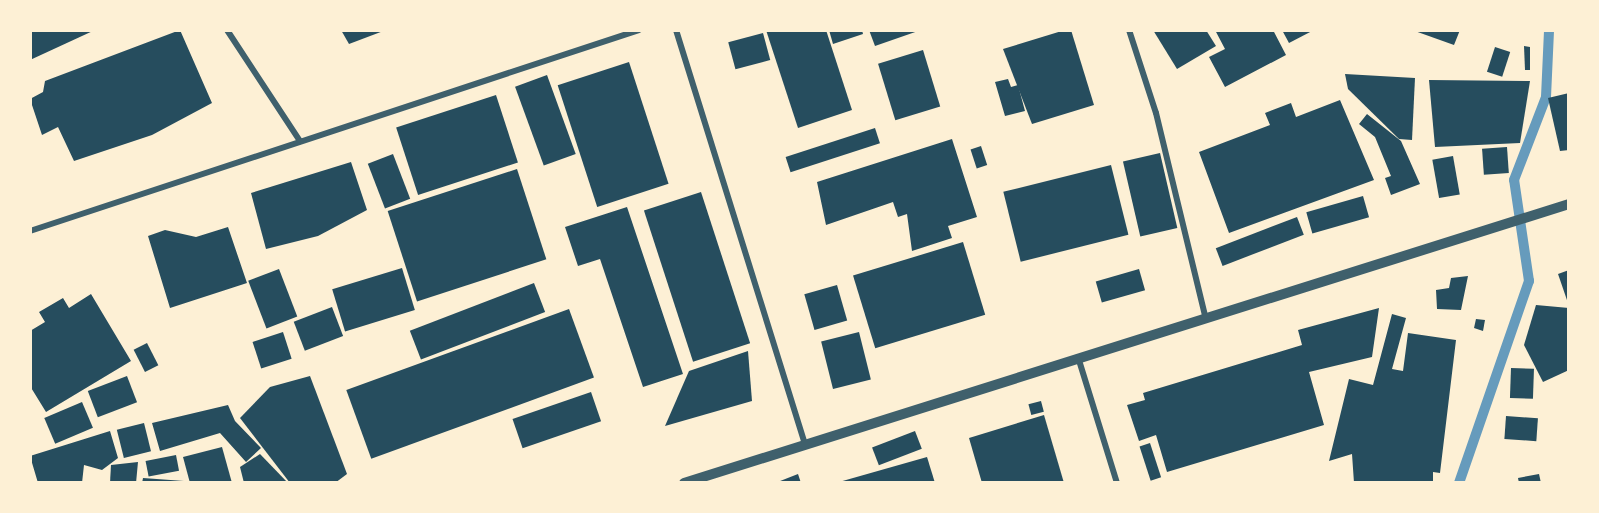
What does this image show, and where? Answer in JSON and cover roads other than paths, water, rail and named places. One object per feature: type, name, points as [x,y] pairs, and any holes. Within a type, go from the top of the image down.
[{"type":"street","points":[[227,30],[300,141]]},
{"type":"street","points":[[30,231],[639,30]]},
{"type":"street","points":[[676,30],[805,445]]},
{"type":"street","points":[[1129,30],[1156,113],[1206,319]]},
{"type":"street","points":[[684,483],[1569,204]]},
{"type":"street","points":[[1078,357],[1117,483]]},
{"type":"waterway","points":[[1459,483],[1529,281],[1514,180],[1546,97],[1549,30]]}]
